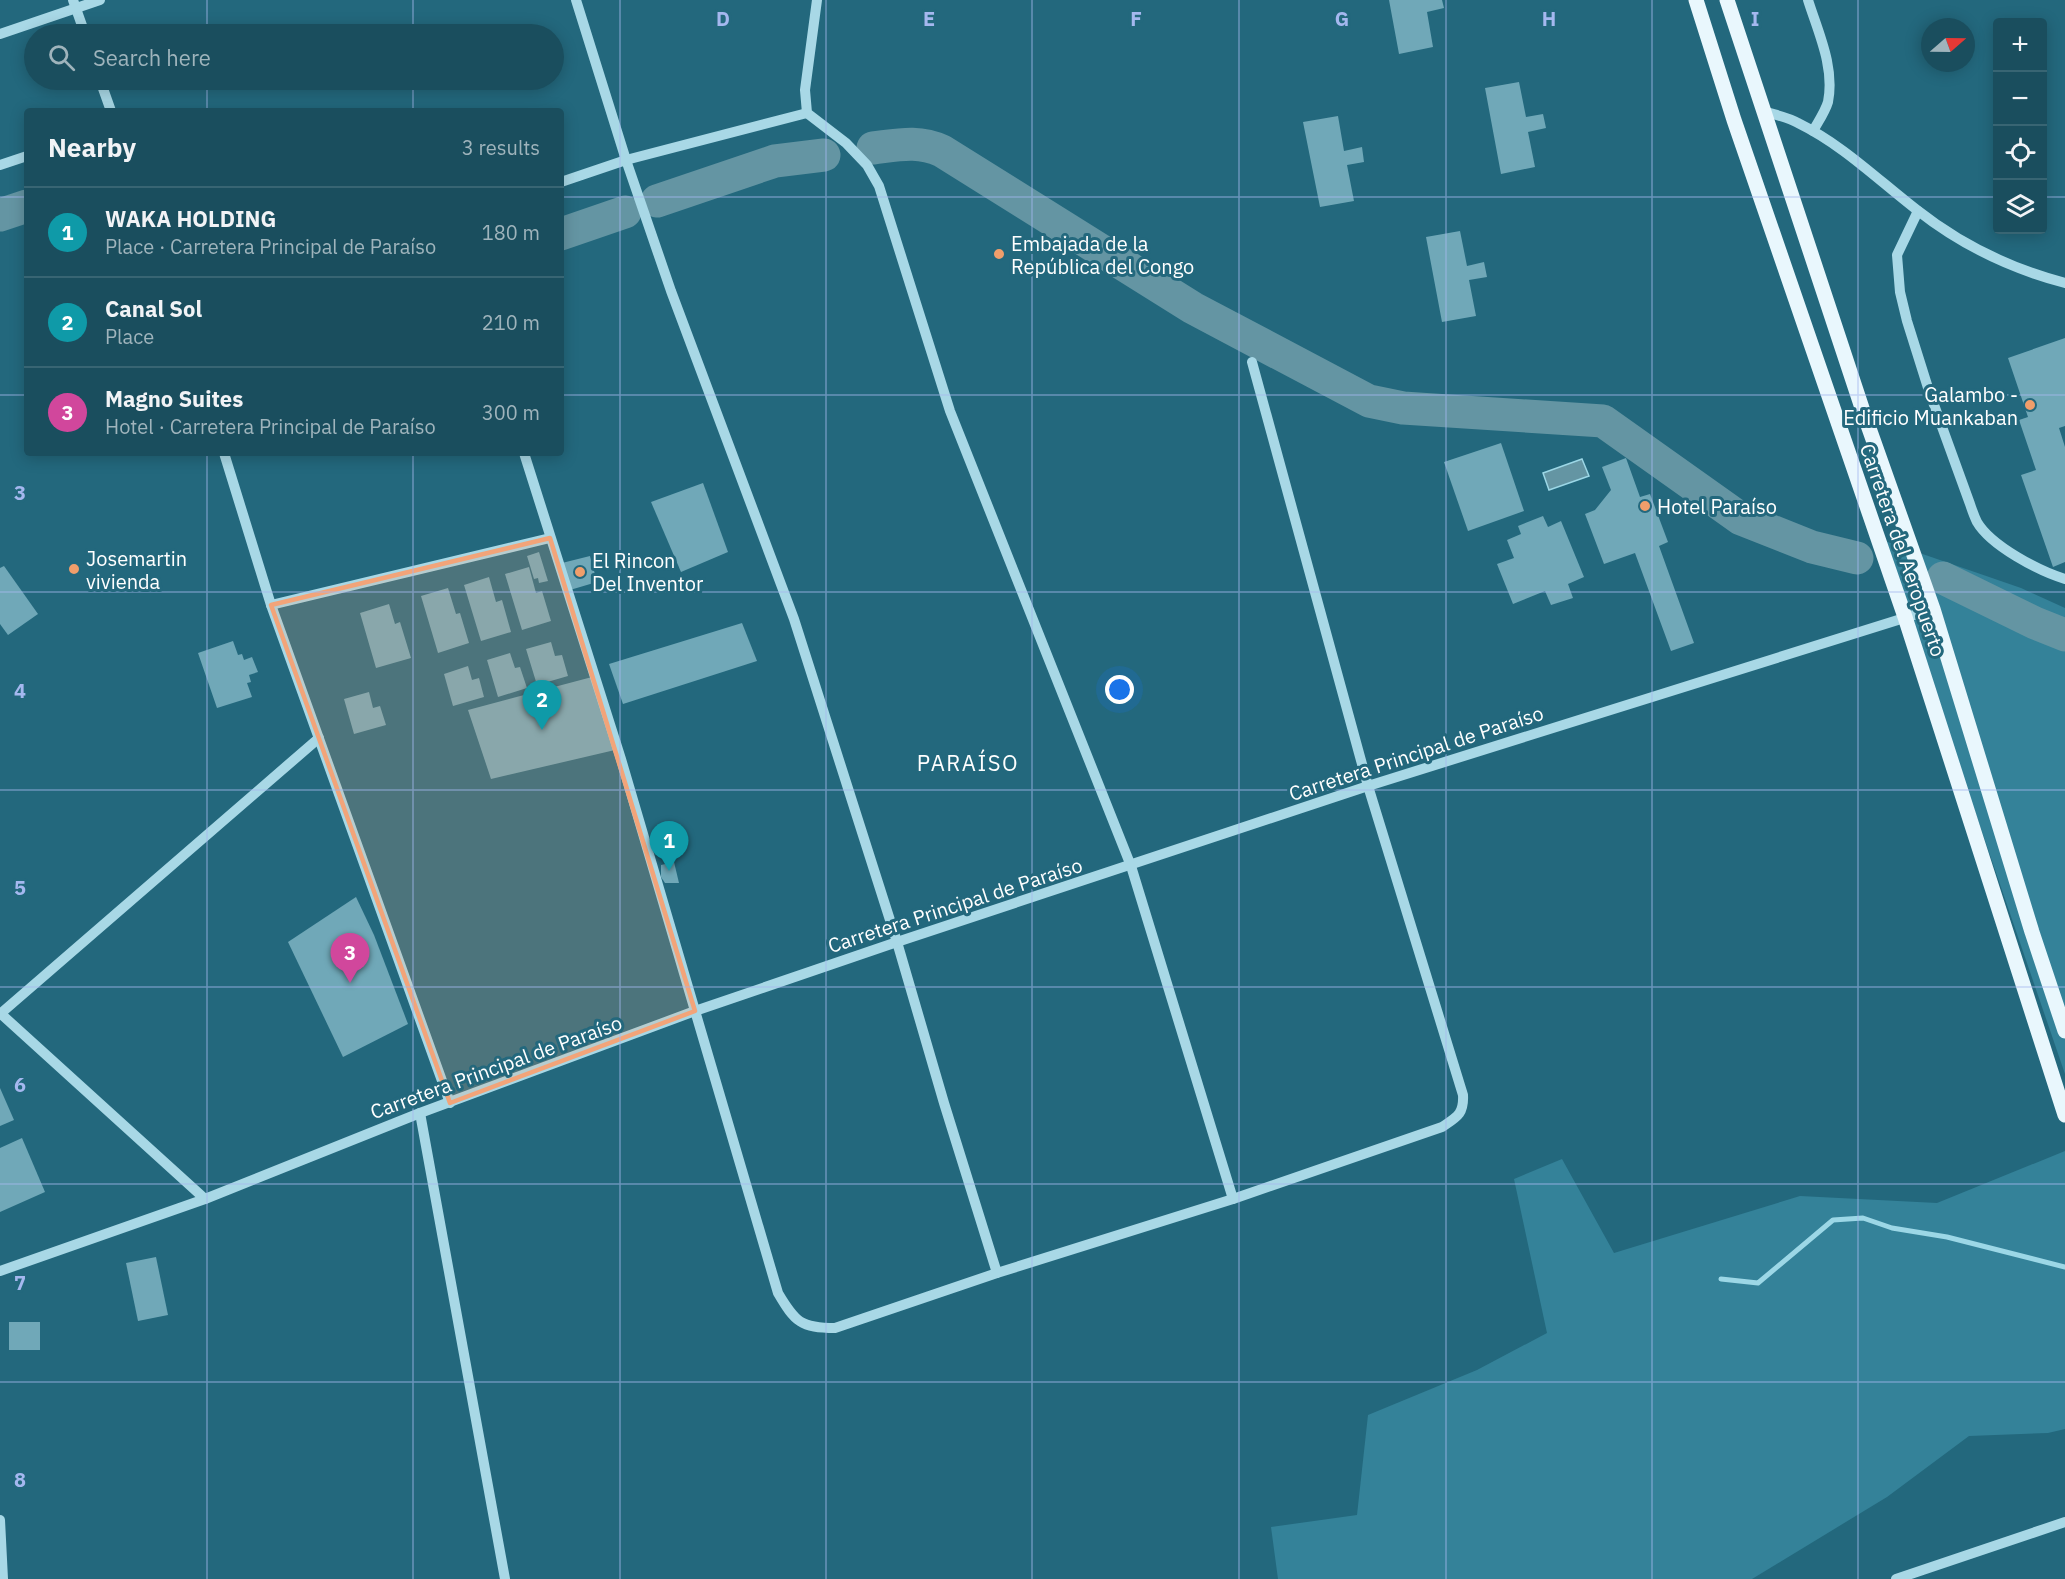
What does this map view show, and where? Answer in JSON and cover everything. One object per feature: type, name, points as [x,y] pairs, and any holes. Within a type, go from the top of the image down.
[{"type":"main road","name":"Carretera del Aeropuerto","points":[[1696,0],[1734,120],[1905,617],[2065,1115]]},
{"type":"main road","name":"Carretera del Aeropuerto","points":[[1727,0],[1864,414],[1933,609],[2065,1031]]},
{"type":"street","points":[[25,24],[74,4],[100,0]]},
{"type":"street","points":[[576,0],[626,160],[671,291],[794,619],[897,942],[996,1273]]},
{"type":"street","points":[[817,0],[805,90],[807,113],[846,143],[867,165],[879,186],[950,411],[1131,866],[1233,1199]]},
{"type":"street","points":[[1808,0],[1829,66],[1830,81],[1827,103],[1813,131]]},
{"type":"street","points":[[74,4],[81,24]]},
{"type":"street","points":[[0,34],[24,24]]},
{"type":"street","points":[[104,90],[110,108]]},
{"type":"street","points":[[1763,111],[1797,122],[1854,157],[1918,211],[1977,249],[2035,275],[2065,283]]},
{"type":"street","points":[[564,181],[626,160],[807,113]]},
{"type":"street","points":[[0,165],[24,157]]},
{"type":"street","points":[[1918,211],[1898,255],[1900,292],[1929,391],[1977,522],[2002,546],[2049,574],[2065,579]]},
{"type":"street","points":[[525,456],[621,759],[778,1293],[791,1316],[812,1328],[835,1329],[996,1273],[1233,1199],[1442,1127],[1457,1117],[1463,1107],[1463,1095],[1368,786],[1252,362]]},
{"type":"street","points":[[225,456],[271,605],[450,1103]]},
{"type":"street","points":[[271,605],[550,538]]},
{"type":"street","name":"Carretera Principal de Paraíso","points":[[0,1271],[205,1199],[420,1113],[695,1011],[1368,786],[1933,609]]},
{"type":"street","points":[[205,1199],[0,1013],[319,738]]},
{"type":"street","points":[[420,1113],[505,1579]]},
{"type":"street","points":[[0,1520],[3,1579]]},
{"type":"street","points":[[1896,1579],[2065,1522]]},
{"type":"highlighted area","points":[[550,538],[695,1011],[450,1103],[271,605]]},
{"type":"shaded area","points":[[1582,459],[1589,476],[1549,490],[1543,473]]},
{"type":"shaded area","points":[[1882,540],[2021,588],[2065,608],[2065,1074]]},
{"type":"shaded area","points":[[2065,1151],[2065,1429],[2048,1433],[1969,1436],[1887,1497],[1752,1579],[1278,1579],[1271,1527],[1357,1515],[1368,1415],[1477,1370],[1547,1333],[1514,1179],[1562,1159],[1614,1253],[1800,1196],[1937,1203]]},
{"type":"building","points":[[1389,0],[1442,0],[1444,8],[1427,12],[1433,47],[1399,54]]},
{"type":"building","points":[[1519,82],[1526,117],[1543,114],[1546,128],[1528,132],[1535,167],[1501,174],[1485,88]]},
{"type":"building","points":[[1338,116],[1344,151],[1362,147],[1364,162],[1347,165],[1354,201],[1320,207],[1303,122]]},
{"type":"building","points":[[1460,231],[1467,266],[1484,262],[1487,277],[1469,280],[1476,316],[1442,322],[1426,237]]},
{"type":"building","points":[[2065,338],[2065,426],[2059,428],[2065,447],[2065,562],[2053,567],[2021,475],[2036,470],[2019,420],[2028,417],[2008,358]]},
{"type":"building","points":[[1501,443],[1524,511],[1468,531],[1444,462]]},
{"type":"building","points":[[1626,458],[1640,497],[1650,494],[1668,542],[1659,546],[1694,643],[1671,651],[1635,553],[1604,564],[1585,514],[1595,510],[1611,490],[1602,467]]},
{"type":"building","points":[[703,483],[728,552],[681,572],[651,502]]},
{"type":"building","points":[[1543,516],[1548,527],[1561,521],[1584,577],[1568,584],[1573,598],[1551,605],[1545,591],[1513,604],[1497,564],[1514,558],[1507,540],[1521,534],[1518,526]]},
{"type":"building","points":[[539,552],[548,581],[539,583],[538,578],[534,579],[527,556]]},
{"type":"building","name":"El Rincon Del Inventor","points":[[590,556],[597,582],[570,590],[562,563]]},
{"type":"building","points":[[4,566],[38,614],[8,635],[0,624],[0,568]]},
{"type":"building","points":[[529,567],[536,593],[542,591],[551,621],[522,630],[505,574]]},
{"type":"building","points":[[489,577],[496,602],[502,600],[511,632],[481,641],[464,585]]},
{"type":"building","points":[[448,588],[456,614],[460,613],[469,643],[438,653],[421,596]]},
{"type":"building","points":[[389,604],[395,624],[400,622],[411,658],[376,668],[360,613]]},
{"type":"building","points":[[742,623],[757,661],[623,704],[609,664]]},
{"type":"building","points":[[233,641],[238,655],[242,654],[244,660],[252,657],[258,672],[249,675],[251,682],[247,683],[252,697],[217,708],[198,653]]},
{"type":"building","points":[[551,642],[555,656],[562,655],[568,676],[537,685],[526,649]]},
{"type":"building","points":[[510,653],[515,668],[520,667],[527,688],[498,697],[487,660]]},
{"type":"building","points":[[468,666],[472,680],[479,678],[484,697],[453,706],[444,674]]},
{"type":"building","points":[[592,677],[615,750],[491,779],[468,710]]},
{"type":"building","points":[[369,692],[373,708],[380,706],[386,725],[354,734],[344,699]]},
{"type":"building","points":[[674,862],[679,883],[665,883],[661,877],[661,865]]},
{"type":"building","points":[[356,897],[374,935],[408,1024],[343,1057],[288,942]]},
{"type":"building","points":[[0,1088],[14,1120],[0,1126]]},
{"type":"building","points":[[22,1138],[45,1192],[0,1212],[0,1148]]},
{"type":"building","points":[[156,1257],[168,1315],[138,1321],[126,1263]]},
{"type":"building","points":[[9,1322],[40,1322],[40,1350],[9,1350]]},
{"type":"waterway","points":[[873,148],[916,144],[942,151],[1193,308],[1369,401],[1403,408],[1603,421],[1741,519],[1812,547],[1857,558]]},
{"type":"waterway","points":[[657,201],[775,161],[824,155]]},
{"type":"waterway","points":[[0,215],[24,207]]},
{"type":"waterway","points":[[564,233],[625,212]]},
{"type":"waterway","points":[[1943,578],[2035,623],[2065,635]]},
{"type":"waterway","points":[[1721,1279],[1758,1283],[1833,1220],[1863,1218],[1892,1228],[1947,1237],[2065,1267]]},
{"type":"place","name":"Embajada de la República del Congo","points":[[999,254]]},
{"type":"place","name":"Galambo - Edificio Muankaban","points":[[2030,405]]},
{"type":"place","name":"Hotel Paraíso","points":[[1645,506]]},
{"type":"place","name":"Josemartin vivienda","points":[[74,569]]},
{"type":"place","name":"El Rincon Del Inventor","points":[[580,572]]},
{"type":"place","name":"Canal Sol","points":[[542,730]]},
{"type":"place","name":"WAKA HOLDING","points":[[669,871]]},
{"type":"place","name":"Magno Suites","points":[[350,983]]},
{"type":"district","name":"PARAÍSO","points":[[968,762]]}]
